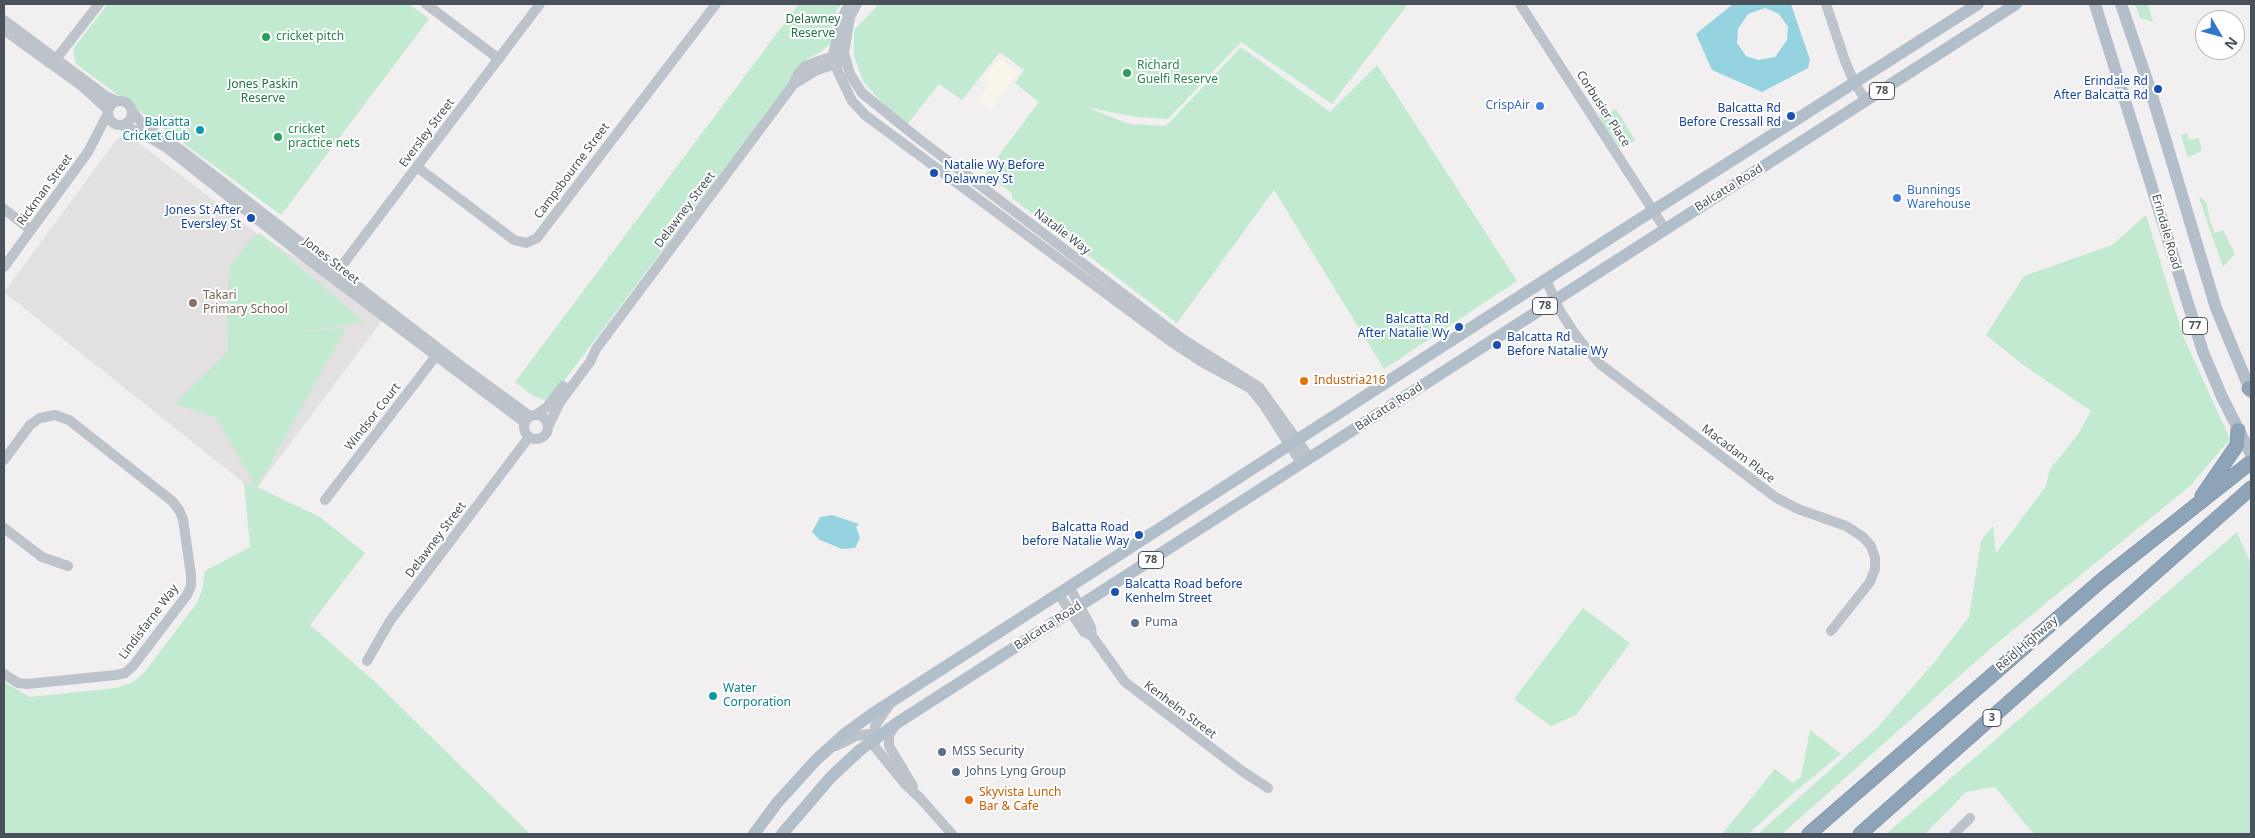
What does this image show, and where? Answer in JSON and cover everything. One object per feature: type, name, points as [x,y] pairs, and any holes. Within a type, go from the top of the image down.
[{"type":"highway","points":[[2191,510],[2233,453],[2239,438],[2238,430]]},
{"type":"highway","name":"Reid Highway","points":[[1809,834],[2103,579],[2251,462]]},
{"type":"highway","name":"3","points":[[1860,834],[2251,488]]},
{"type":"highway","points":[[2236,502],[2251,500]]},
{"type":"main road","name":"Balcatta Road","points":[[754,834],[796,781],[827,750],[856,725],[898,696],[1653,210],[1978,4]]},
{"type":"main road","name":"Balcatta Road","points":[[782,834],[819,789],[860,750],[897,723],[2016,4]]},
{"type":"main road","name":"Erindale Road","points":[[2121,4],[2153,100],[2216,308],[2250,390]]},
{"type":"main road","name":"Erindale Road","points":[[2095,6],[2203,352],[2238,430],[2251,454]]},
{"type":"street","points":[[54,62],[99,4]]},
{"type":"street","points":[[426,4],[499,59]]},
{"type":"street","name":"Eversley Street","points":[[335,275],[540,4]]},
{"type":"street","name":"Campsbourne Street","points":[[416,167],[514,240],[526,243],[537,238],[716,4]]},
{"type":"street","points":[[834,60],[840,23],[849,4]]},
{"type":"street","points":[[845,57],[850,17],[857,4]]},
{"type":"street","name":"Corbusier Place","points":[[1520,4],[1664,229]]},
{"type":"street","points":[[1826,4],[1854,82],[1866,101]]},
{"type":"street","points":[[4,20],[83,87],[108,112]]},
{"type":"street","points":[[4,30],[106,96],[117,101],[126,102],[132,111],[130,119],[118,125],[109,119],[108,112],[113,102],[117,101]]},
{"type":"street","name":"Delawney Street","points":[[548,427],[560,402],[590,362],[596,349],[793,84],[804,66],[845,57]]},
{"type":"street","name":"Natalie Way","points":[[845,57],[856,86],[873,104],[1184,340],[1251,380],[1263,392],[1305,461]]},
{"type":"street","name":"Natalie Way","points":[[834,60],[852,101],[865,115],[1170,341],[1202,362],[1249,387],[1293,443]]},
{"type":"street","name":"Jones Street","points":[[132,111],[142,123],[180,150],[335,275]]},
{"type":"street","name":"Rickman Street","points":[[4,267],[88,152],[108,112]]},
{"type":"street","name":"Rickman Street","points":[[88,152],[118,125]]},
{"type":"street","name":"Jones Street","points":[[118,125],[140,132],[166,148],[438,353],[530,417],[546,420],[548,427]]},
{"type":"street","points":[[4,210],[31,230]]},
{"type":"street","name":"Macadam Place","points":[[1546,280],[1555,300],[1577,337],[1596,360],[1611,373],[1775,497],[1798,509],[1846,526],[1863,537],[1871,546],[1876,558],[1876,569],[1870,582],[1831,631]]},
{"type":"street","name":"Delawney Street","points":[[530,417],[547,407],[585,357],[596,349]]},
{"type":"street","name":"Windsor Court","points":[[325,500],[438,353]]},
{"type":"street","name":"Lindisfarne Way","points":[[4,460],[30,425],[40,418],[55,415],[68,420],[172,501],[183,520],[191,586],[187,595],[133,666],[125,672],[116,676],[27,684],[18,683],[4,674]]},
{"type":"street","points":[[530,417],[524,432],[529,438],[541,438],[547,432],[548,427]]},
{"type":"street","name":"Delawney Street","points":[[367,661],[390,621],[529,438]]},
{"type":"street","points":[[4,528],[42,557],[68,566]]},
{"type":"street","name":"Kenhelm Street","points":[[1069,586],[1075,608]]},
{"type":"street","name":"Kenhelm Street","points":[[1058,594],[1075,608],[1091,627],[1092,636],[1114,669],[1134,691],[1242,772],[1268,788]]},
{"type":"street","points":[[875,740],[875,726],[881,715],[898,696]]},
{"type":"street","points":[[897,723],[889,735],[889,746],[920,798]]},
{"type":"street","points":[[827,750],[856,736],[869,734],[905,784],[952,834]]},
{"type":"street","points":[[875,740],[889,746]]},
{"type":"street","points":[[1954,834],[1970,818]]},
{"type":"shaded area","points":[[999,58],[1018,72],[991,109],[978,100],[991,83],[984,78]]},
{"type":"shaded area","name":"Takari Primary School","points":[[128,135],[254,231],[386,315],[257,488],[244,483],[4,292],[117,139]]},
{"type":"green space","name":"Jones Paskin Reserve","points":[[108,4],[409,4],[429,19],[281,215],[76,64],[73,49]]},
{"type":"green space","name":"Delawney Reserve","points":[[799,4],[841,4],[836,11],[838,26],[832,42],[822,51],[807,59],[548,402],[532,395],[515,382]]},
{"type":"green space","points":[[879,4],[1408,4],[1332,104],[1241,42],[1168,119],[1136,117],[1086,107],[1129,124],[1166,126],[1241,47],[1330,112],[1377,65],[1517,281],[1384,369],[1274,190],[1177,323],[1012,198],[1012,193],[985,174],[1039,102],[1015,83],[1024,70],[1000,52],[962,100],[939,84],[906,126],[877,97],[863,81],[854,56],[854,30]]},
{"type":"green space","points":[[2135,4],[2148,4],[2153,22],[2140,18]]},
{"type":"green space","points":[[1602,107],[1606,107],[1610,112],[1616,109],[1635,140],[1626,147],[1619,147],[1598,113]]},
{"type":"green space","points":[[2187,133],[2189,140],[2199,138],[2202,151],[2188,157],[2181,135]]},
{"type":"green space","points":[[2201,197],[2207,204],[2210,222],[2215,233],[2223,230],[2235,254],[2223,267],[2199,198]]},
{"type":"green space","points":[[2146,215],[2183,336],[2230,439],[2190,486],[1991,648],[1782,834],[1758,834],[1877,728],[1937,659],[1969,617],[1981,541],[1993,526],[1996,553],[2046,486],[2050,469],[2077,436],[2091,411],[2022,364],[1986,335],[2024,276],[2112,245]]},
{"type":"green space","points":[[260,233],[364,322],[289,334],[346,328],[257,487],[320,517],[365,553],[310,625],[372,679],[530,834],[4,834],[4,682],[30,697],[116,688],[133,682],[143,674],[197,603],[202,590],[205,571],[250,547],[244,483],[256,487],[216,417],[174,404],[228,352],[227,299],[230,266],[250,240]]},
{"type":"green space","points":[[2237,532],[2251,564],[2251,834],[2034,834],[1995,787],[1966,792],[1925,834],[1886,834]]},
{"type":"green space","points":[[1583,608],[1630,643],[1576,715],[1551,726],[1514,699]]},
{"type":"green space","points":[[1810,730],[1841,754],[1798,789],[1748,834],[1722,834],[1775,769],[1793,783],[1801,777]]},
{"type":"water","points":[[1733,4],[1791,4],[1810,60],[1808,68],[1762,92],[1712,70],[1696,34]],"holes":[[[1765,8],[1779,14],[1788,27],[1787,40],[1775,57],[1758,60],[1746,56],[1737,43],[1738,29],[1748,14]]]},
{"type":"water","points":[[832,515],[859,524],[856,527],[860,538],[855,548],[842,549],[820,540],[812,532],[820,517]]},
{"type":"place","name":"cricket pitch","points":[[266,37]]},
{"type":"place","name":"Richard Guelfi Reserve","points":[[1127,73]]},
{"type":"place","name":"Erindale Rd After Balcatta Rd","points":[[2158,89]]},
{"type":"place","name":"CrispAir","points":[[1540,106]]},
{"type":"place","name":"Balcatta Rd Before Cressall Rd","points":[[1791,116]]},
{"type":"place","name":"Balcatta Cricket Club","points":[[200,130]]},
{"type":"place","name":"cricket practice nets","points":[[278,137]]},
{"type":"place","name":"Natalie Wy Before Delawney St","points":[[934,173]]},
{"type":"place","name":"Bunnings Warehouse","points":[[1897,198]]},
{"type":"place","name":"Jones St After Eversley St","points":[[251,218]]},
{"type":"place","name":"Takari Primary School","points":[[193,303]]},
{"type":"place","name":"Balcatta Rd After Natalie Wy","points":[[1459,327]]},
{"type":"place","name":"Balcatta Rd Before Natalie Wy","points":[[1497,345]]},
{"type":"place","name":"Industria216","points":[[1304,381]]},
{"type":"place","name":"Balcatta Road before Natalie Way","points":[[1139,535]]},
{"type":"place","name":"Balcatta Road before Kenhelm Street","points":[[1115,592]]},
{"type":"place","name":"Puma","points":[[1135,623]]},
{"type":"place","name":"Water Corporation","points":[[713,696]]},
{"type":"place","name":"MSS Security","points":[[942,752]]},
{"type":"place","name":"Johns Lyng Group","points":[[956,772]]},
{"type":"place","name":"Skyvista Lunch Bar & Cafe","points":[[969,800]]}]
